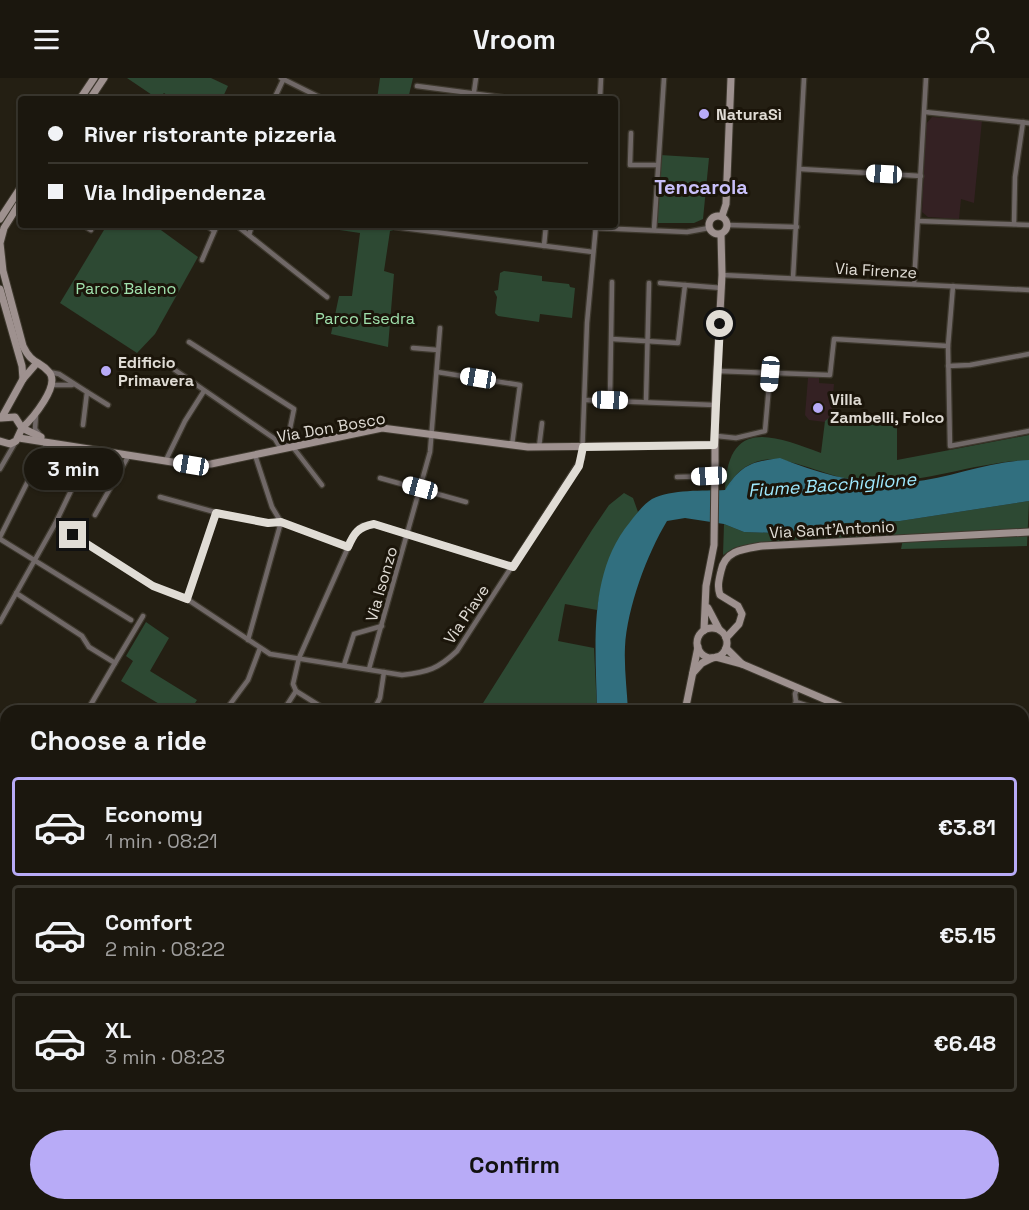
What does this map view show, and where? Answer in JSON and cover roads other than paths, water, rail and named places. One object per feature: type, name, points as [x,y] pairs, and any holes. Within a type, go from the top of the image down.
[{"type":"street","points":[[82,96],[94,78]]},
{"type":"street","points":[[92,96],[104,78]]},
{"type":"street","points":[[275,96],[283,78],[317,96]]},
{"type":"street","points":[[417,86],[473,96],[476,78]]},
{"type":"street","points":[[600,96],[601,78]]},
{"type":"street","points":[[654,230],[664,78]]},
{"type":"street","points":[[722,216],[726,204],[731,78]]},
{"type":"street","points":[[793,278],[804,78]]},
{"type":"street","points":[[914,284],[926,78]]},
{"type":"street","points":[[925,112],[1026,122],[1015,177],[1014,224]]},
{"type":"street","points":[[632,133],[630,165],[657,165]]},
{"type":"street","points":[[800,169],[921,176]]},
{"type":"street","points":[[0,219],[18,192]]},
{"type":"street","points":[[18,206],[4,228],[1,255],[23,346],[28,357],[36,364],[49,372],[59,374],[108,405]]},
{"type":"street","points":[[722,216],[730,224],[796,227]]},
{"type":"street","points":[[709,228],[713,217],[722,216]]},
{"type":"street","points":[[918,221],[1029,225]]},
{"type":"street","points":[[714,476],[722,288],[721,234],[730,224]]},
{"type":"street","points":[[210,228],[214,231]]},
{"type":"street","points":[[202,260],[216,228]]},
{"type":"street","points":[[240,228],[327,297]]},
{"type":"street","points":[[249,235],[251,228]]},
{"type":"street","points":[[410,228],[593,252]]},
{"type":"street","points":[[454,234],[455,228]]},
{"type":"street","points":[[544,246],[546,228]]},
{"type":"street","name":"Via Piave","points":[[55,524],[153,586],[187,599],[270,654],[384,672],[423,673],[441,666],[458,651],[579,466],[583,447],[587,323],[596,228]]},
{"type":"street","points":[[618,228],[687,232],[709,228]]},
{"type":"street","points":[[709,228],[714,233],[721,234]]},
{"type":"street","name":"Via Firenze","points":[[722,275],[1029,291]]},
{"type":"street","points":[[610,400],[612,282]]},
{"type":"street","points":[[646,401],[649,283]]},
{"type":"street","points":[[660,283],[722,288]]},
{"type":"street","points":[[612,339],[678,343],[685,285]]},
{"type":"street","points":[[952,286],[948,346],[950,446],[1029,431]]},
{"type":"street","points":[[0,289],[22,366],[23,379]]},
{"type":"street","name":"Via Isonzo","points":[[369,669],[408,534],[432,434],[440,328]]},
{"type":"street","points":[[718,371],[830,375],[834,339],[948,346]]},
{"type":"street","points":[[189,342],[294,409],[286,448]]},
{"type":"street","points":[[413,348],[438,350]]},
{"type":"street","points":[[948,366],[970,365],[1029,354]]},
{"type":"street","points":[[1,417],[23,379],[36,364]]},
{"type":"street","points":[[175,370],[286,448],[302,456],[322,485]]},
{"type":"street","points":[[0,469],[18,440],[22,428],[36,415],[51,386],[49,372]]},
{"type":"street","points":[[437,372],[520,385],[512,445]]},
{"type":"street","points":[[717,436],[736,438],[765,431],[770,374]]},
{"type":"street","points":[[51,386],[74,385]]},
{"type":"street","points":[[166,460],[185,421],[204,391]]},
{"type":"street","points":[[83,425],[87,392]]},
{"type":"street","points":[[686,705],[699,635],[704,630],[707,606],[706,586],[714,545],[714,445],[717,396]]},
{"type":"street","points":[[585,400],[715,405]]},
{"type":"street","points":[[36,415],[35,429],[41,437]]},
{"type":"street","points":[[1,417],[15,417],[22,428],[49,442],[0,538],[132,620]]},
{"type":"street","points":[[539,447],[542,423]]},
{"type":"street","name":"Via Don Bosco","points":[[1,442],[18,440],[49,442],[166,460],[211,464],[382,429],[539,447],[714,445]]},
{"type":"street","points":[[1,442],[5,458]]},
{"type":"street","points":[[302,456],[304,444]]},
{"type":"street","points":[[0,622],[55,524],[91,448]]},
{"type":"street","points":[[95,515],[129,454]]},
{"type":"street","points":[[248,640],[281,522],[272,507],[255,455]]},
{"type":"street","points":[[677,477],[714,476]]},
{"type":"street","points":[[380,478],[466,502]]},
{"type":"street","points":[[160,497],[216,513],[268,523],[281,522],[348,547]]},
{"type":"street","points":[[187,599],[216,513]]},
{"type":"street","points":[[318,705],[296,691],[293,684],[299,658],[354,534],[362,526],[374,524],[513,567]]},
{"type":"street","name":"Via Sant'Antonio","points":[[735,629],[742,619],[741,610],[720,595],[718,588],[725,559],[738,550],[762,546],[1029,532]]},
{"type":"street","points":[[16,593],[82,636],[89,647],[115,663]]},
{"type":"street","points":[[707,606],[726,638],[726,648],[742,664]]},
{"type":"street","points":[[90,705],[143,616]]},
{"type":"street","points":[[344,665],[354,634],[382,626]]},
{"type":"street","points":[[704,630],[735,629]]},
{"type":"street","points":[[726,638],[735,629]]},
{"type":"street","points":[[698,646],[703,654],[742,664],[838,705]]},
{"type":"street","points":[[229,705],[248,680],[260,648]]},
{"type":"street","points":[[692,675],[702,663],[726,648]]},
{"type":"street","points":[[376,705],[380,698],[384,672]]},
{"type":"street","points":[[794,705],[798,687]]},
{"type":"street","points":[[287,705],[296,691]]},
{"type":"street","points":[[804,704],[809,692]]},
{"type":"street","points":[[796,702],[807,705]]},
{"type":"water","name":"Fiume Bacchiglione","points":[[780,458],[844,478],[894,483],[926,480],[999,463],[1029,460],[1029,501],[900,521],[846,523],[776,533],[744,532],[724,524],[685,518],[667,521],[645,565],[630,616],[625,655],[628,705],[597,705],[597,612],[600,588],[616,542],[643,506],[652,499],[678,492],[725,490],[742,470],[761,461]]},
{"type":"place","name":"NaturaSì","points":[[704,114]]},
{"type":"place","name":"Edificio Primavera","points":[[106,371]]},
{"type":"place","name":"Villa Zambelli, Folco","points":[[818,408]]},
{"type":"district","name":"Tencarola","points":[[701,187]]},
{"type":"park label","name":"Parco Baleno","points":[[126,288]]},
{"type":"park label","name":"Parco Esedra","points":[[365,318]]}]
